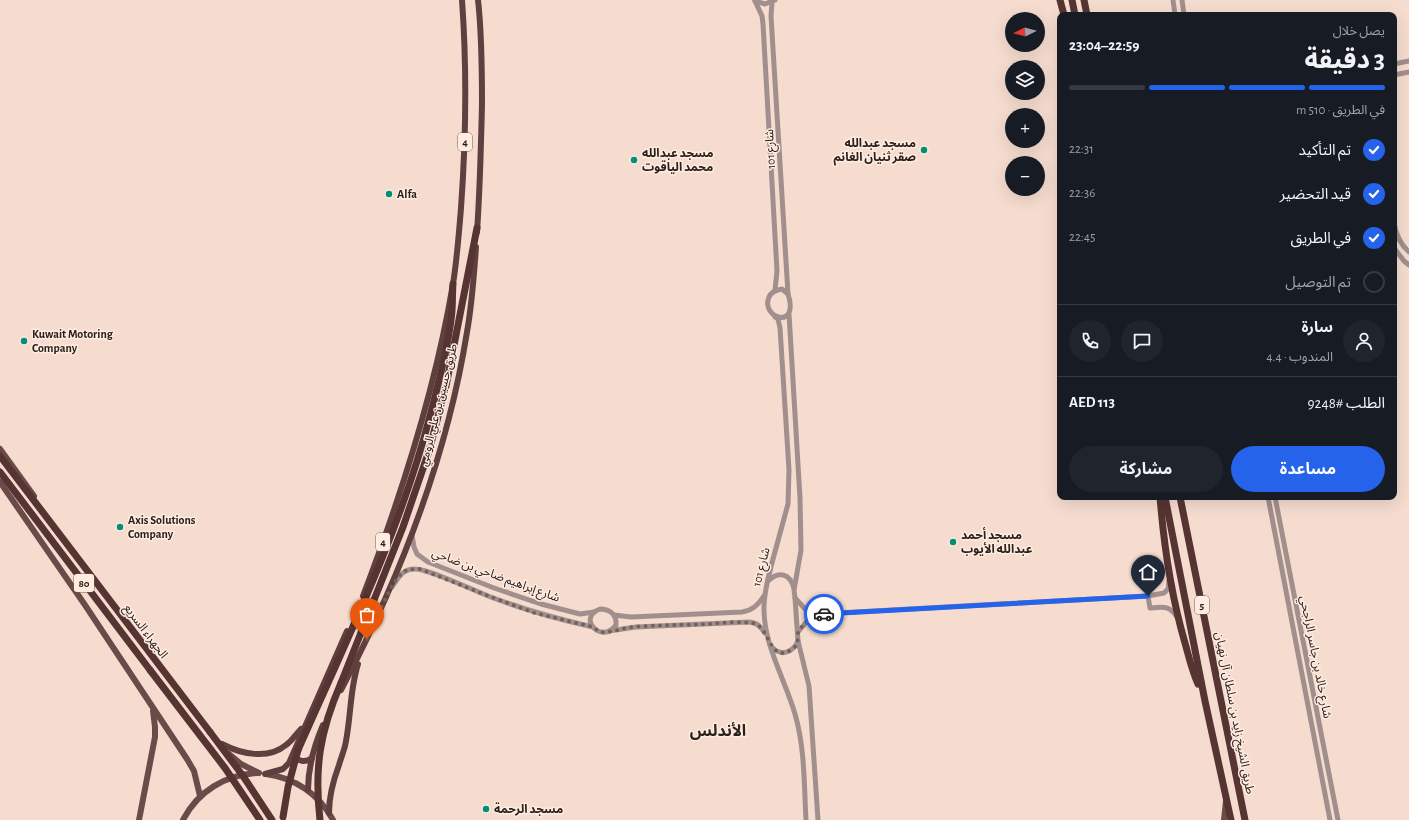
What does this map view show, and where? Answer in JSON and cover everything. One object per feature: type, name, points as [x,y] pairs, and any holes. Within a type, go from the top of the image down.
[{"type":"highway","name":"طريق حسين بن علي الرومي","points":[[262,774],[277,771],[285,767],[296,750],[306,721],[363,596],[402,489],[419,431],[435,369],[453,284],[458,242],[466,106],[465,43],[462,0]]},
{"type":"highway","name":"طريق حسين بن علي الرومي","points":[[308,790],[309,772],[312,758],[322,729],[362,651],[389,592],[432,476],[453,400],[470,313],[477,228],[481,145],[482,67],[482,44],[478,0]]},
{"type":"highway","points":[[1060,0],[1063,12]]},
{"type":"highway","points":[[1072,0],[1074,12]]},
{"type":"highway","points":[[1084,0],[1086,12]]},
{"type":"highway","points":[[320,820],[317,784],[320,750],[328,716],[404,527],[429,451],[446,386],[477,228]]},
{"type":"highway","points":[[283,820],[296,750],[366,597],[399,516],[410,484],[425,436],[442,368],[452,319],[453,284]]},
{"type":"highway","name":"الجهراء السريع","points":[[0,456],[233,762],[272,820]]},
{"type":"highway","name":"الجهراء السريع","points":[[0,472],[225,768],[260,820]]},
{"type":"highway","points":[[1160,500],[1169,575],[1178,619],[1193,674],[1205,701]]},
{"type":"highway","name":"طريق الشيخ زايد بن سلطان آل نهيان","points":[[1166,500],[1230,820]]},
{"type":"highway","name":"طريق الشيخ زايد بن سلطان آل نهيان","points":[[1182,500],[1246,818]]},
{"type":"highway","points":[[329,813],[332,788],[346,743],[354,678],[362,651]]},
{"type":"highway","points":[[222,744],[242,752],[261,754],[272,752],[286,746],[306,721]]},
{"type":"highway","points":[[296,750],[296,757],[302,761],[312,758]]},
{"type":"main road","name":"الجهراء السريع","points":[[0,448],[53,521],[222,744],[236,760],[262,774]]},
{"type":"main road","points":[[0,482],[152,706],[194,771],[200,796]]},
{"type":"main road","points":[[139,820],[155,737],[155,722],[152,706]]},
{"type":"main road","points":[[183,820],[190,808],[200,796],[217,784],[227,779],[248,774],[262,774],[290,780],[308,790],[322,804],[333,820]]},
{"type":"main road","name":"طريق الشيخ زايد بن سلطان آل نهيان","points":[[1224,820],[1226,798]]},
{"type":"street","points":[[755,0],[765,4],[774,1]]},
{"type":"street","name":"شارع 101","points":[[755,0],[762,16],[763,24],[777,271],[775,290]]},
{"type":"street","points":[[1173,0],[1175,12]]},
{"type":"street","name":"شارع 101","points":[[774,1],[771,16],[788,294]]},
{"type":"street","points":[[1182,1],[1184,12]]},
{"type":"street","points":[[1397,63],[1409,61]]},
{"type":"street","points":[[1397,74],[1409,72]]},
{"type":"street","points":[[771,156],[774,160],[780,157]]},
{"type":"street","points":[[772,178],[778,175],[782,178]]},
{"type":"street","points":[[1397,233],[1399,239],[1409,252]]},
{"type":"street","points":[[1397,252],[1409,265]]},
{"type":"street","points":[[789,314],[783,318],[775,316],[771,312],[768,304],[769,297],[775,290],[782,289],[788,294],[791,308],[789,314],[800,498],[801,550],[794,590]]},
{"type":"street","name":"شارع 101","points":[[775,316],[778,319],[780,328],[789,470],[788,504],[764,595],[764,617],[767,636],[785,684],[798,725],[802,750],[806,820]]},
{"type":"street","points":[[786,419],[790,423],[796,420]]},
{"type":"street","points":[[787,446],[794,444],[797,448]]},
{"type":"street","name":"شارع خالد بن جاسر الراجحي","points":[[1269,500],[1330,820]]},
{"type":"street","name":"شارع خالد بن جاسر الراجحي","points":[[1276,500],[1338,820]]},
{"type":"street","name":"شارع إبراهيم ضاحي بن ضاحي","points":[[412,532],[413,543],[417,554],[428,562],[494,588],[541,604],[580,614],[594,612]]},
{"type":"street","name":"شارع إبراهيم ضاحي بن ضاحي","points":[[389,592],[401,574],[406,570],[420,569],[535,613],[593,627]]},
{"type":"street","points":[[442,577],[441,574],[445,569]]},
{"type":"street","points":[[767,582],[773,576],[780,574],[787,576],[792,582],[794,590],[798,641],[810,686],[818,820]]},
{"type":"street","points":[[795,598],[807,611],[819,614],[1148,596],[1160,595],[1166,592],[1169,575]]},
{"type":"street","points":[[614,615],[631,617],[742,612],[749,611],[756,606],[764,595]]},
{"type":"street","points":[[1148,596],[1150,608],[1166,607],[1173,611],[1178,619]]},
{"type":"street","points":[[609,631],[616,625],[614,615],[605,609],[594,612],[590,618],[593,627],[600,632],[609,631],[636,627],[749,622],[760,626],[767,636]]},
{"type":"street","points":[[798,632],[808,620],[819,614]]},
{"type":"street","points":[[771,646],[775,650],[782,653],[789,652],[795,647],[798,641]]},
{"type":"street","points":[[1297,653],[1302,655],[1306,652]]},
{"type":"street","points":[[1300,667],[1308,665]]},
{"type":"street","points":[[803,767],[807,770],[812,770],[815,768]]},
{"type":"street","points":[[805,794],[810,790],[816,793]]},
{"type":"way so far","points":[[367,639],[389,592],[401,574],[406,570],[413,569],[420,569],[535,613],[593,627],[600,632],[636,627],[735,622],[755,623],[760,626],[767,636],[771,646],[775,650],[782,653],[789,652],[795,647],[798,641],[798,632],[808,620],[819,614],[824,614]]},
{"type":"place","name":"مسجد عبدالله صقر ثنيان الغانم","points":[[924,150]]},
{"type":"place","name":"مسجد عبدالله محمد الياقوت","points":[[634,160]]},
{"type":"place","name":"Alfa","points":[[389,194]]},
{"type":"place","name":"Kuwait Motoring Company","points":[[24,341]]},
{"type":"place","name":"Axis Solutions Company","points":[[120,527]]},
{"type":"place","name":"مسجد أحمد عبدالله الأيوب","points":[[953,542]]},
{"type":"place","name":"مسجد الرحمة","points":[[486,809]]},
{"type":"district","name":"الأندلس","points":[[718,730]]},
{"type":"route","points":[[824,614],[1148,596]]}]
